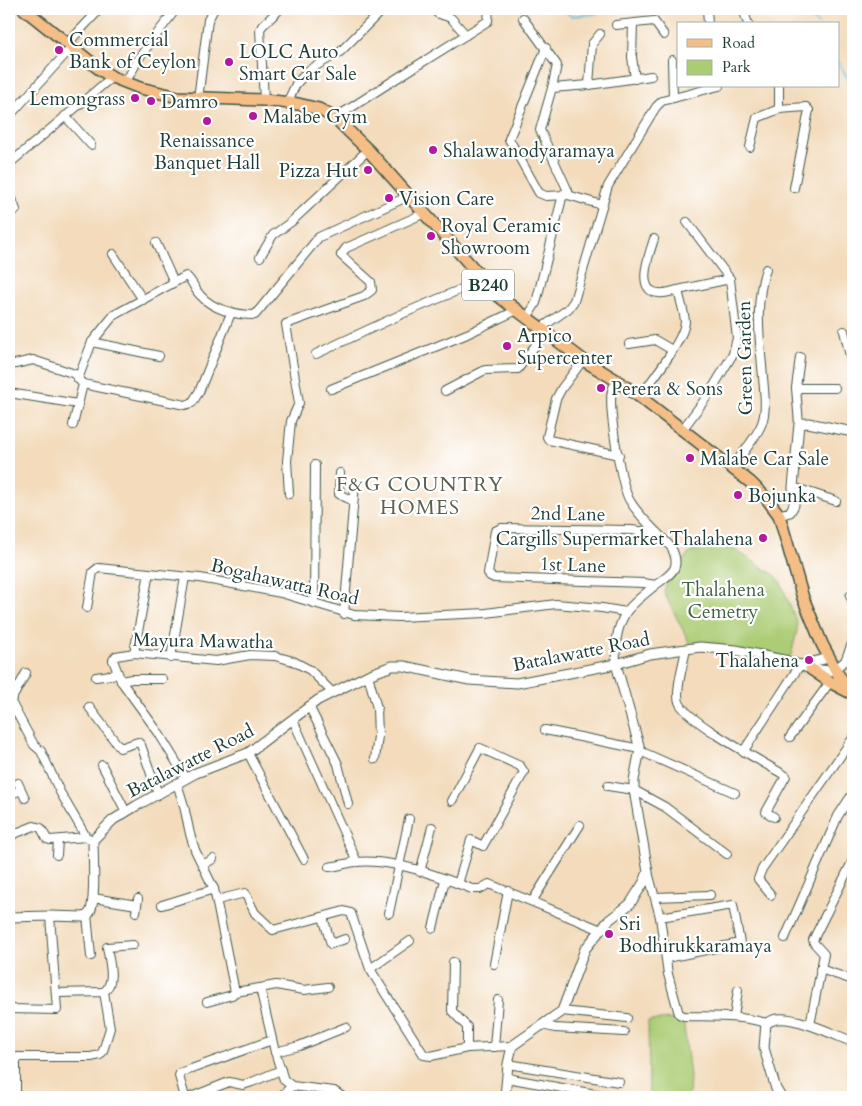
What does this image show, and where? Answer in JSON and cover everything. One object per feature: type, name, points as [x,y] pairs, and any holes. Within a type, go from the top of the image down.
[{"type":"main road","name":"B240","points":[[24,9],[69,46],[112,76],[125,82],[161,94],[178,97],[264,100],[311,106],[335,118],[368,150],[497,295],[583,360],[640,397],[732,468],[760,491],[773,505],[779,515],[803,598],[829,658],[853,694]]},
{"type":"main road","points":[[812,669],[830,682],[853,694]]},
{"type":"street","points":[[12,112],[100,9]]},
{"type":"street","points":[[125,82],[141,55],[176,9]]},
{"type":"street","points":[[198,99],[208,20],[214,9]]},
{"type":"street","points":[[264,100],[260,30],[280,9]]},
{"type":"street","points":[[287,102],[296,84],[309,70],[340,52],[384,9]]},
{"type":"street","points":[[433,9],[437,13],[451,18],[466,35]]},
{"type":"street","points":[[335,118],[382,86],[488,21],[490,9]]},
{"type":"street","points":[[707,9],[708,22]]},
{"type":"street","points":[[744,12],[747,22]]},
{"type":"street","points":[[523,18],[557,65],[540,130],[568,191],[536,303],[527,318]]},
{"type":"street","points":[[616,25],[654,22],[664,35]]},
{"type":"street","points":[[633,24],[632,57],[635,79]]},
{"type":"street","points":[[589,85],[592,44],[600,34]]},
{"type":"street","points":[[546,48],[509,139],[539,193],[546,196],[566,195],[602,205]]},
{"type":"street","points":[[672,60],[673,98]]},
{"type":"street","points":[[9,164],[112,76]]},
{"type":"street","points":[[552,88],[652,76]]},
{"type":"street","points":[[445,391],[486,370],[518,369],[543,330],[574,302],[610,183],[656,107],[662,101],[711,88]]},
{"type":"street","points":[[779,88],[779,109]]},
{"type":"street","points":[[750,148],[757,118],[779,109],[806,107],[809,110],[794,188]]},
{"type":"street","points":[[64,116],[91,145]]},
{"type":"street","points":[[260,257],[273,235],[291,222],[368,150]]},
{"type":"street","points":[[9,191],[16,210]]},
{"type":"street","points":[[73,425],[81,382],[92,342],[114,315],[186,276],[190,279],[199,295],[211,304],[231,313],[254,315],[319,237],[409,196]]},
{"type":"street","points":[[289,494],[287,462],[291,421],[299,403],[286,324],[364,296],[372,290],[371,282],[340,255],[346,248],[425,213]]},
{"type":"street","points":[[682,430],[709,394],[733,354],[737,338],[730,279],[687,222]]},
{"type":"street","points":[[654,239],[644,275],[648,288],[653,292],[659,294],[730,279]]},
{"type":"street","points":[[156,243],[174,282]]},
{"type":"street","points":[[114,254],[143,300]]},
{"type":"street","name":"Green Garden","points":[[732,468],[763,421],[764,392],[758,318],[760,286],[766,269]]},
{"type":"street","points":[[316,354],[402,314],[483,280]]},
{"type":"street","points":[[640,397],[684,329],[685,320],[678,290]]},
{"type":"street","points":[[331,389],[467,334],[517,310]]},
{"type":"street","points":[[15,364],[33,360],[75,374],[81,382],[185,405],[192,403],[199,392],[231,313]]},
{"type":"street","points":[[844,331],[853,368]]},
{"type":"street","points":[[629,344],[655,340],[672,350]]},
{"type":"street","points":[[92,342],[159,356]]},
{"type":"street","points":[[779,515],[790,512],[794,505],[799,424],[796,388],[800,357]]},
{"type":"street","points":[[583,360],[556,399],[548,439],[619,455]]},
{"type":"street","points":[[616,380],[612,391],[612,416],[623,486],[638,513],[671,547],[676,564],[672,574],[655,585],[626,612],[617,633],[615,649],[616,664],[640,750],[634,790],[648,872],[660,917],[668,974],[679,1014],[684,1016],[734,1017],[753,1019],[766,1023],[776,1018],[789,1019],[853,1042]]},
{"type":"street","points":[[796,388],[835,388]]},
{"type":"street","points":[[9,393],[78,404]]},
{"type":"street","points":[[799,424],[808,423],[853,432]]},
{"type":"street","points":[[314,603],[315,465]]},
{"type":"street","points":[[340,473],[339,494],[353,500]]},
{"type":"street","points":[[344,614],[355,484]]},
{"type":"street","points":[[794,487],[836,501]]},
{"type":"street","name":"2nd Lane","points":[[490,576],[488,573],[495,531],[501,528],[631,530],[658,533]]},
{"type":"street","name":"Bogahawatta Road","points":[[87,608],[95,569],[98,568],[185,577],[281,593],[344,614],[376,617],[486,613],[556,604],[626,612]]},
{"type":"street","points":[[134,653],[149,573]]},
{"type":"street","name":"1st Lane","points":[[490,576],[494,578],[644,583],[655,585]]},
{"type":"street","points":[[171,658],[185,577]]},
{"type":"street","points":[[835,669],[845,661],[853,640]]},
{"type":"street","points":[[686,648],[679,688],[679,701],[686,712],[743,752],[786,776],[766,812],[774,817]]},
{"type":"street","name":"Batalawatte Road","points":[[90,839],[113,820],[186,778],[248,753],[309,706],[332,692],[392,666],[404,666],[469,680],[517,682],[616,664],[650,654],[686,648],[728,648],[812,669],[835,669]]},
{"type":"street","name":"Mayura Mawatha","points":[[120,678],[114,658],[134,653],[216,661],[250,655],[275,656],[293,661],[310,670],[332,692]]},
{"type":"street","points":[[743,752],[800,665],[829,658]]},
{"type":"street","points":[[9,917],[84,917],[91,910],[93,898],[90,839],[60,792],[41,751],[34,745],[10,703],[26,674]]},
{"type":"street","points":[[368,675],[377,708],[378,736],[375,759]]},
{"type":"street","points":[[96,677],[162,679]]},
{"type":"street","points":[[120,678],[158,732],[186,778]]},
{"type":"street","points":[[790,737],[830,682]]},
{"type":"street","points":[[309,706],[338,764],[348,804]]},
{"type":"street","points":[[89,707],[120,748],[138,742],[141,745],[158,794]]},
{"type":"street","points":[[293,720],[357,862]]},
{"type":"street","points":[[545,730],[640,750],[735,793]]},
{"type":"street","points":[[772,895],[758,880],[762,869],[853,738]]},
{"type":"street","points":[[452,801],[480,748],[520,766],[524,772],[483,846],[471,840],[458,884]]},
{"type":"street","points":[[248,753],[304,858]]},
{"type":"street","points":[[102,765],[126,812]]},
{"type":"street","points":[[177,783],[195,850],[214,889],[236,992]]},
{"type":"street","points":[[608,786],[634,790],[665,807],[727,854]]},
{"type":"street","points":[[9,795],[20,787],[25,798]]},
{"type":"street","points":[[784,938],[838,816],[853,793]]},
{"type":"street","points":[[389,913],[409,819]]},
{"type":"street","points":[[533,900],[580,824]]},
{"type":"street","points":[[9,836],[34,826],[41,828],[48,839],[90,839]]},
{"type":"street","points":[[420,872],[432,827]]},
{"type":"street","points":[[57,855],[58,840]]},
{"type":"street","points":[[203,865],[213,859]]},
{"type":"street","points":[[810,1025],[824,954],[813,940],[853,860]]},
{"type":"street","points":[[329,867],[357,862],[381,862],[420,872],[472,890],[480,889],[489,884],[533,900],[601,930]]},
{"type":"street","points":[[217,900],[245,893],[255,913],[273,930],[344,911],[351,913],[370,970],[424,1055],[431,1056],[467,1048],[512,1046],[562,1011],[585,949],[609,920],[630,904],[648,872]]},
{"type":"street","points":[[433,928],[445,880]]},
{"type":"street","points":[[162,904],[214,889]]},
{"type":"street","points":[[494,964],[508,891]]},
{"type":"street","points":[[656,897],[710,895]]},
{"type":"street","points":[[93,898],[137,905]]},
{"type":"street","points":[[660,917],[733,905],[740,942],[667,958]]},
{"type":"street","points":[[87,915],[90,956]]},
{"type":"street","points":[[9,1009],[58,1010],[50,916]]},
{"type":"street","points":[[323,917],[331,944],[345,939]]},
{"type":"street","points":[[370,970],[410,941]]},
{"type":"street","points":[[57,993],[104,992],[110,988],[111,982],[108,947],[133,944]]},
{"type":"street","points":[[453,962],[452,1011],[467,1027],[467,1048]]},
{"type":"street","points":[[820,969],[853,980]]},
{"type":"street","points":[[207,1002],[232,995],[236,992],[276,985],[304,990],[328,987]]},
{"type":"street","points":[[260,988],[275,1052],[284,1080],[292,1086],[334,1091],[343,1097]]},
{"type":"street","points":[[734,1017],[738,990]]},
{"type":"street","points":[[14,1097],[16,1092],[12,1080],[16,1057],[91,1057],[100,1055],[110,1028],[104,992]]},
{"type":"street","points":[[494,1047],[498,1000]]},
{"type":"street","points":[[562,1011],[626,1018]]},
{"type":"street","points":[[766,1023],[764,1048],[776,1089],[781,1097]]},
{"type":"street","points":[[542,1025],[555,1028],[624,1032]]},
{"type":"street","points":[[275,1052],[299,1046],[346,1027]]},
{"type":"street","points":[[185,1097],[179,1076],[180,1072],[272,1040]]},
{"type":"street","points":[[505,1097],[508,1064],[512,1046]]},
{"type":"street","points":[[508,1064],[619,1082]]},
{"type":"street","points":[[191,1097],[229,1082],[243,1085],[281,1070]]},
{"type":"street","points":[[507,1078],[584,1094],[612,1097]]},
{"type":"street","points":[[280,1097],[292,1086]]},
{"type":"green space","name":"Thalahena Cemetry","points":[[727,548],[735,550],[776,576],[780,581],[797,623],[791,655],[786,659],[694,646],[689,642],[664,593],[665,587],[687,555],[693,551]]},
{"type":"green space","points":[[683,1018],[690,1075],[689,1097],[649,1097],[648,1021]]},
{"type":"waterway","points":[[563,9],[571,16],[593,14],[609,9]]},
{"type":"waterway","points":[[802,9],[816,22]]},
{"type":"waterway","points":[[840,65],[849,81],[853,81]]},
{"type":"place","name":"Commercial Bank of Ceylon","points":[[59,50]]},
{"type":"place","name":"LOLC Auto Smart Car Sale","points":[[229,62]]},
{"type":"place","name":"Lemongrass","points":[[135,98]]},
{"type":"place","name":"Damro","points":[[151,101]]},
{"type":"place","name":"Malabe Gym","points":[[253,116]]},
{"type":"place","name":"Renaissance Banquet Hall","points":[[207,121]]},
{"type":"place","name":"Shalawanodyaramaya","points":[[433,150]]},
{"type":"place","name":"Pizza Hut","points":[[368,170]]},
{"type":"place","name":"Vision Care","points":[[389,198]]},
{"type":"place","name":"Royal Ceramic Showroom","points":[[431,236]]},
{"type":"place","name":"Arpico Supercenter","points":[[507,346]]},
{"type":"place","name":"Perera & Sons","points":[[601,388]]},
{"type":"place","name":"Malabe Car Sale","points":[[690,458]]},
{"type":"place","name":"Bojunka","points":[[738,495]]},
{"type":"place","name":"Cargills Supermarket Thalahena","points":[[763,538]]},
{"type":"place","name":"Thalahena","points":[[809,660]]},
{"type":"place","name":"Sri Bodhirukkaramaya","points":[[609,934]]},
{"type":"district","name":"F&G COUNTRY HOMES","points":[[420,496]]}]
